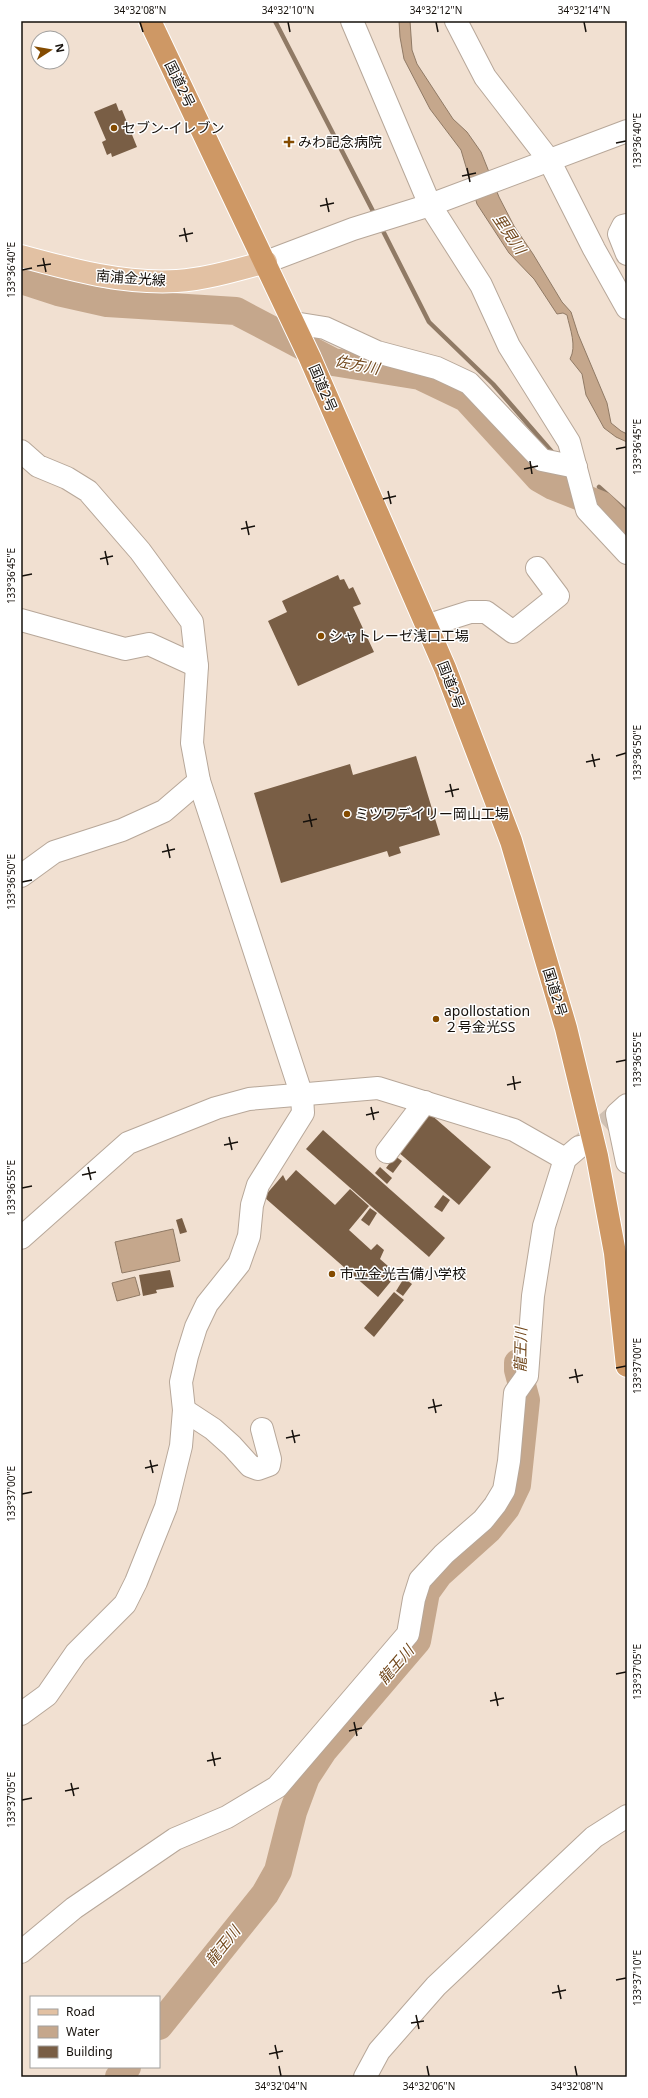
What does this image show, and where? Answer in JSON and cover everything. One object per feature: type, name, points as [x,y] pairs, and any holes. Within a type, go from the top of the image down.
[{"type":"highway","name":"国道2号","points":[[150,21],[266,262],[310,358],[426,626],[511,841],[566,1028],[600,1171],[615,1253],[627,1366]]},
{"type":"main road","name":"南浦金光線","points":[[22,260],[91,275],[139,281],[176,281],[212,276],[266,262]]},
{"type":"street","points":[[352,21],[481,285],[508,346],[569,442],[587,510],[627,553]]},
{"type":"street","points":[[456,21],[485,77],[541,163],[594,249],[627,308]]},
{"type":"street","points":[[469,21],[476,37],[471,52]]},
{"type":"street","points":[[266,262],[378,221],[439,201],[627,131]]},
{"type":"street","points":[[627,225],[623,226],[619,234],[627,254]]},
{"type":"street","points":[[296,327],[325,328],[377,352],[437,368],[469,383],[542,460],[578,475]]},
{"type":"street","points":[[21,451],[38,466],[67,478],[88,491],[140,551],[192,622],[197,666],[192,743],[199,781],[302,1096],[303,1113],[258,1184],[252,1205],[249,1236],[239,1264],[207,1304],[196,1327],[181,1382],[184,1410],[181,1446],[166,1507],[125,1604],[76,1653],[47,1695],[21,1714]]},
{"type":"street","points":[[426,626],[470,612],[486,612],[513,632],[558,596],[537,568]]},
{"type":"street","points":[[21,620],[125,650],[149,644],[197,666]]},
{"type":"street","points":[[21,876],[54,852],[122,830],[164,811],[199,781]]},
{"type":"street","points":[[21,1238],[128,1143],[223,1106],[249,1099],[302,1096],[378,1088],[514,1130],[572,1153],[543,1233],[533,1296],[527,1376],[515,1393],[509,1461],[504,1490],[496,1505],[483,1520],[444,1554],[420,1580],[414,1599],[408,1634],[278,1788],[228,1817],[175,1839],[74,1908],[21,1952]]},
{"type":"street","points":[[387,1152],[425,1102]]},
{"type":"street","points":[[627,1105],[618,1114],[627,1162]]},
{"type":"street","points":[[184,1410],[213,1429],[232,1446],[250,1466],[258,1469],[269,1465],[270,1459],[262,1429]]},
{"type":"street","points":[[365,2077],[379,2051],[436,1986],[594,1837],[627,1816]]},
{"type":"water","name":"里見川","points":[[399,21],[410,21],[412,50],[417,64],[453,119],[467,132],[481,152],[499,197],[514,226],[562,302],[571,312],[578,334],[607,403],[611,423],[627,434],[627,442],[616,437],[604,428],[586,395],[582,374],[570,359],[573,343],[567,315],[563,313],[557,314],[534,279],[509,253],[477,204],[461,150],[430,109],[404,59]]},
{"type":"water","points":[[173,1229],[180,1261],[122,1273],[115,1242]]},
{"type":"water","points":[[135,1277],[140,1295],[117,1301],[112,1283]]},
{"type":"building","points":[[116,103],[119,111],[122,110],[137,147],[112,157],[111,153],[107,155],[102,142],[106,140],[94,112]]},
{"type":"building","name":"シャトレーゼ浅口工場","points":[[338,575],[340,580],[344,579],[349,589],[353,587],[361,604],[353,607],[374,652],[298,686],[268,621],[287,612],[282,601]]},
{"type":"building","name":"ミツワデイリー岡山工場","points":[[416,756],[440,835],[399,847],[401,853],[389,857],[387,851],[281,883],[254,793],[350,764],[353,775]]},
{"type":"building","points":[[429,1113],[491,1167],[459,1205],[397,1151]]},
{"type":"building","points":[[323,1130],[445,1238],[429,1257],[306,1149]]},
{"type":"building","points":[[395,1156],[402,1161],[393,1173],[386,1168]]},
{"type":"building","points":[[380,1167],[392,1178],[387,1184],[375,1173]]},
{"type":"building","points":[[296,1170],[335,1205],[350,1189],[369,1206],[349,1230],[371,1250],[377,1244],[384,1250],[380,1259],[397,1274],[378,1297],[264,1197],[283,1175],[286,1181]]},
{"type":"building","points":[[443,1195],[450,1200],[442,1212],[434,1207]]},
{"type":"building","points":[[370,1208],[377,1213],[369,1226],[361,1220]]},
{"type":"building","points":[[182,1218],[187,1232],[180,1234],[176,1220]]},
{"type":"building","points":[[170,1270],[174,1287],[156,1290],[157,1293],[143,1296],[139,1275]]},
{"type":"building","points":[[404,1278],[412,1284],[403,1296],[396,1291]]},
{"type":"building","points":[[394,1292],[404,1300],[374,1337],[364,1328]]},
{"type":"waterway","points":[[275,21],[376,217]]},
{"type":"waterway","points":[[381,227],[429,322],[493,384],[553,453]]},
{"type":"waterway","name":"佐方川","points":[[21,280],[58,292],[107,303],[236,311],[333,362],[420,376],[466,398],[539,478],[553,486],[601,505],[627,531]]},
{"type":"waterway","points":[[599,487],[627,512]]},
{"type":"waterway","name":"龍王川","points":[[160,2025],[265,1894],[278,1871],[293,1812],[306,1777],[323,1751],[417,1641],[426,1592],[439,1574],[489,1529],[506,1508],[517,1485],[526,1400],[518,1370],[518,1363]]},
{"type":"waterway","name":"龍王川","points":[[119,2077],[126,2068]]},
{"type":"tunnel","points":[[579,1147],[617,1114]]},
{"type":"place","name":"セブン-イレブン","points":[[114,128]]},
{"type":"place","name":"みわ記念病院","points":[[289,142]]},
{"type":"place","name":"シャトレーゼ浅口工場","points":[[321,636]]},
{"type":"place","name":"ミツワデイリー岡山工場","points":[[347,814]]},
{"type":"place","name":"apollostation ２号金光SS","points":[[436,1019]]},
{"type":"place","name":"市立金光吉備小学校","points":[[332,1274]]}]
